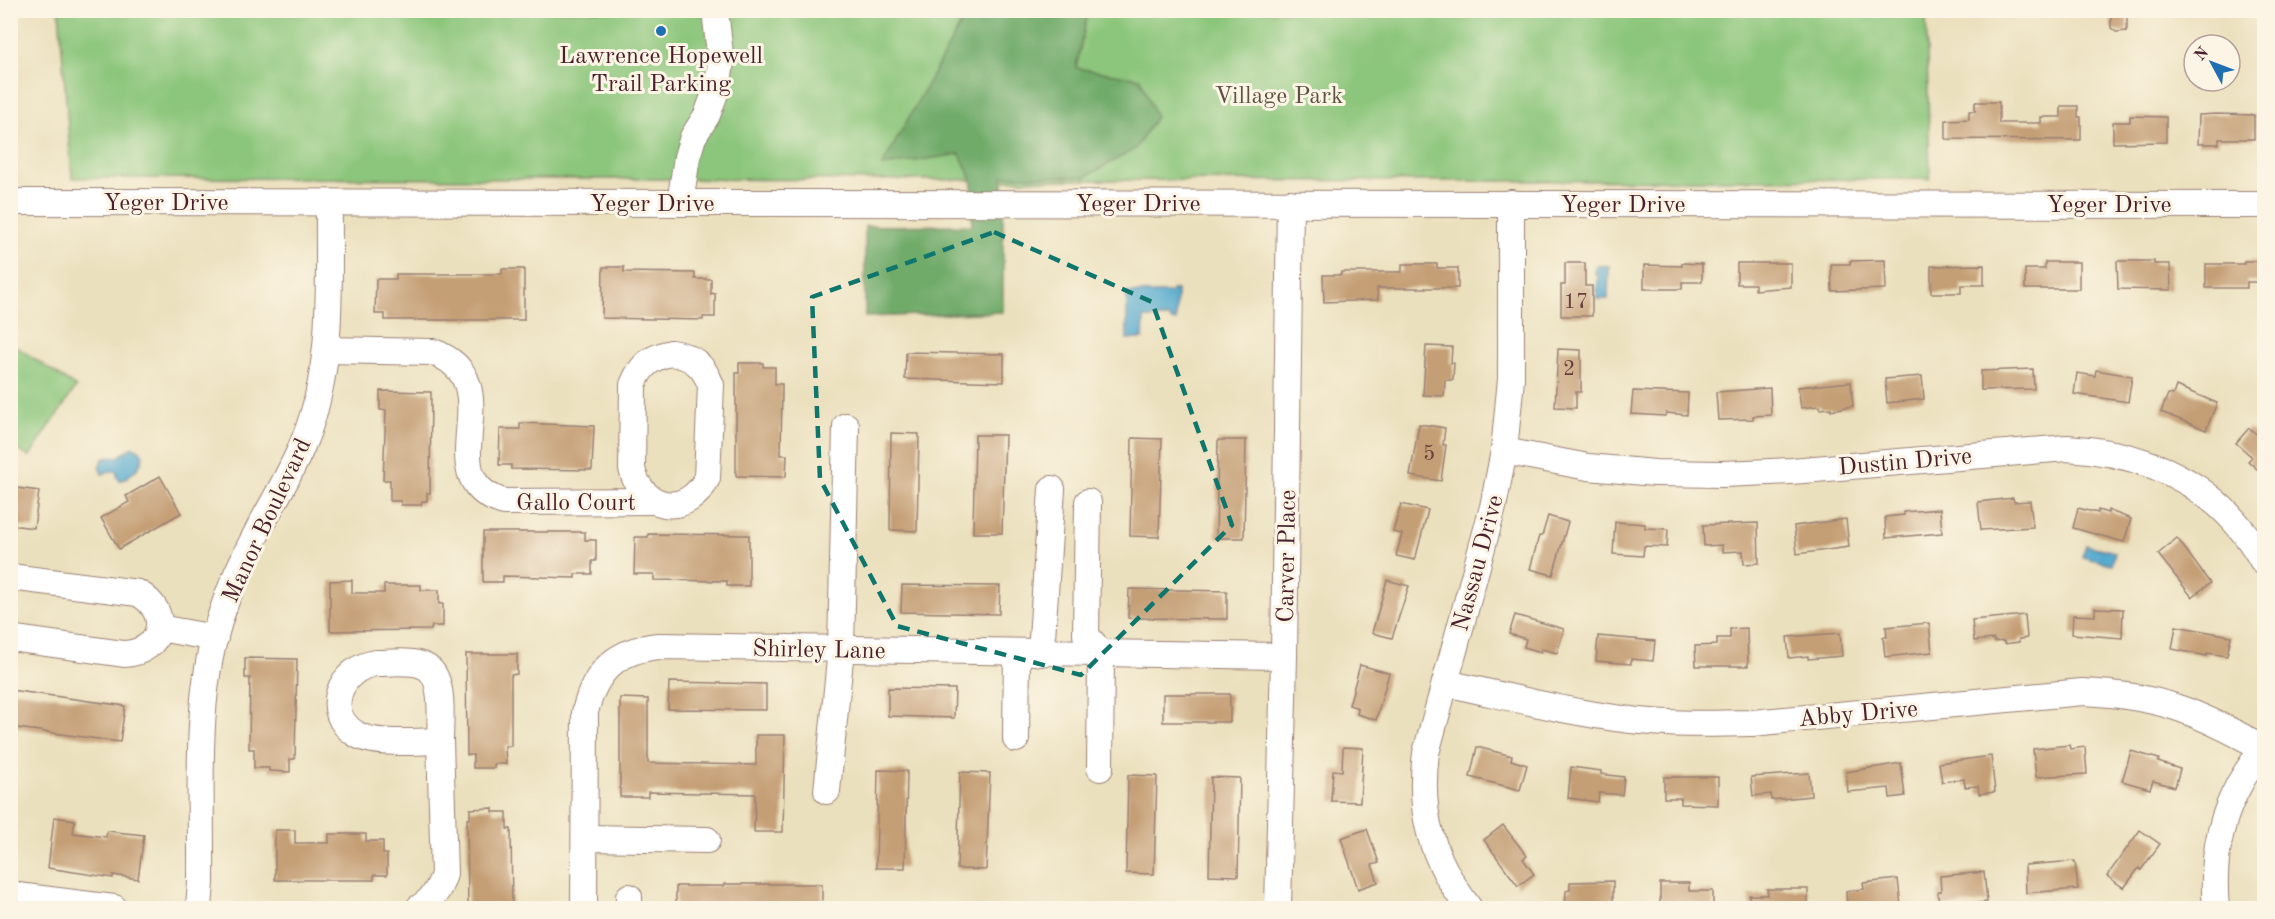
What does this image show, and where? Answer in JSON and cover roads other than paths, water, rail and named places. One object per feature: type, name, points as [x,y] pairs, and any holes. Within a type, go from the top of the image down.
[{"type":"street","points":[[680,203],[687,157],[693,138],[707,115],[717,88],[721,63],[716,19]]},
{"type":"street","name":"Yeger Drive","points":[[10,202],[2265,205]]},
{"type":"street","name":"Manor Boulevard","points":[[199,909],[203,712],[207,675],[214,638],[230,589],[244,558],[286,482],[305,438],[319,392],[326,350],[329,203]]},
{"type":"street","name":"Carver Place","points":[[1278,909],[1290,203]]},
{"type":"street","name":"Nassau Drive","points":[[1469,909],[1452,886],[1438,861],[1429,835],[1423,803],[1423,775],[1426,753],[1493,507],[1504,452],[1511,379],[1511,203]]},
{"type":"street","name":"Gallo Court","points":[[326,350],[433,352],[447,357],[459,367],[467,380],[470,395],[468,467],[472,480],[492,499],[504,502],[654,501],[667,505],[692,498],[702,489],[707,478],[711,385],[706,371],[684,354],[658,355],[646,362],[633,385],[632,469],[635,481],[642,492],[654,501]]},
{"type":"street","points":[[827,791],[841,649],[846,426]]},
{"type":"street","name":"Dustin Drive","points":[[1504,452],[1588,467],[1655,473],[1723,474],[1791,471],[2067,448],[2098,450],[2129,456],[2158,466],[2190,483],[2215,501],[2237,523],[2265,563]]},
{"type":"street","points":[[1016,739],[1052,489]]},
{"type":"street","points":[[1088,502],[1086,635],[1101,653],[1100,768]]},
{"type":"street","points":[[10,577],[138,593],[147,598],[156,608],[159,618],[159,628],[155,639],[147,648],[136,653],[124,654],[10,638]]},
{"type":"street","points":[[159,628],[214,638]]},
{"type":"street","name":"Shirley Lane","points":[[584,909],[585,712],[590,692],[598,676],[609,664],[633,651],[658,646],[1284,656]]},
{"type":"street","name":"Abby Drive","points":[[1445,683],[1610,717],[1701,725],[1752,723],[2082,692],[2121,694],[2156,700],[2189,710],[2264,746]]},
{"type":"street","points":[[419,909],[435,895],[444,874],[440,741]]},
{"type":"street","points":[[2216,909],[2214,867],[2219,837],[2228,808],[2240,783],[2264,746]]},
{"type":"street","points":[[585,838],[707,840]]},
{"type":"street","points":[[10,896],[114,909]]},
{"type":"water","points":[[1609,266],[1608,299],[1597,299],[1598,274],[1595,274],[1595,267]]},
{"type":"water","points":[[1172,290],[1177,290],[1176,321],[1171,321],[1170,318],[1144,318],[1143,339],[1127,339],[1127,293],[1171,293]]},
{"type":"water","points":[[132,447],[139,450],[142,459],[131,474],[120,481],[117,471],[102,474],[99,466],[104,458],[118,457]]},
{"type":"water","points":[[2086,545],[2115,552],[2112,564],[2082,557]]},
{"type":"place","name":"Lawrence Hopewell Trail Parking","points":[[661,31]]},
{"type":"park label","name":"Village Park","points":[[1279,95]]}]
